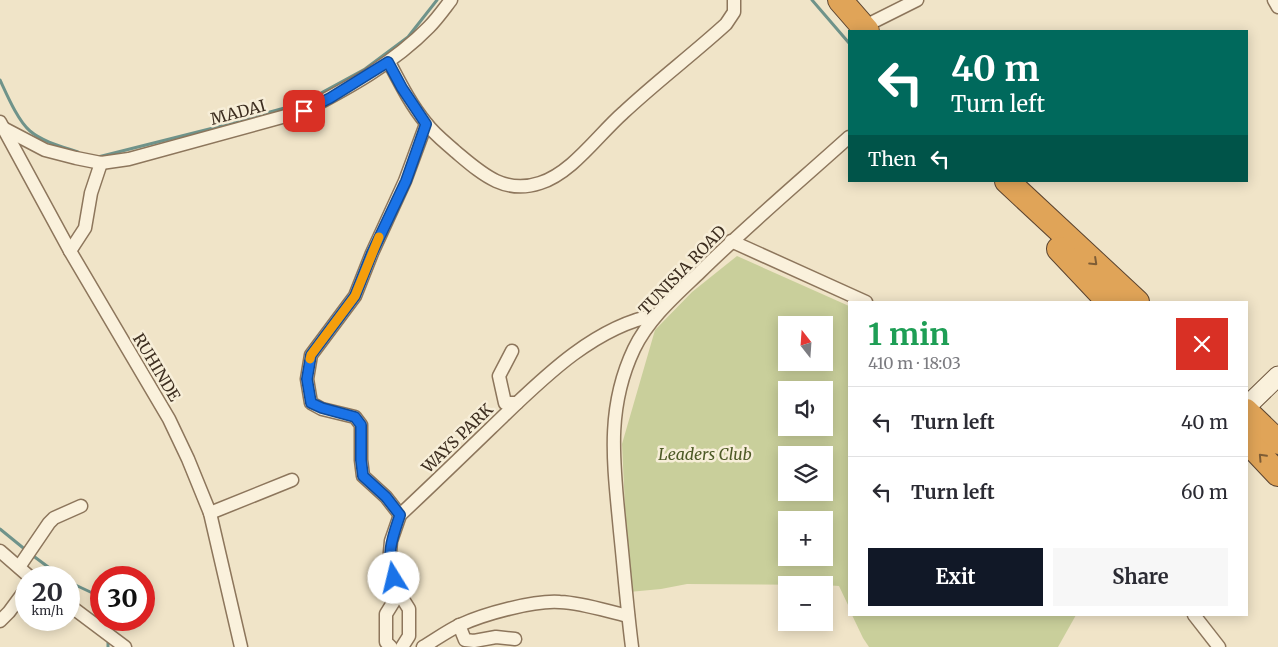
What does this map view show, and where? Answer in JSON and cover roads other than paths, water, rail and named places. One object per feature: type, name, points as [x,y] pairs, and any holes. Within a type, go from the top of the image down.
[{"type":"highway","points":[[840,0],[870,29]]},
{"type":"highway","points":[[848,0],[870,29]]},
{"type":"highway","points":[[997,182],[1108,301]]},
{"type":"highway","points":[[1008,182],[1136,301]]},
{"type":"highway","points":[[1251,404],[1278,442]]},
{"type":"highway","points":[[1248,442],[1278,474]]},
{"type":"street","name":"MADAI","points":[[1,125],[45,150],[101,163],[145,154],[304,111],[330,98],[388,62],[429,27],[452,0]]},
{"type":"street","points":[[388,62],[402,88],[426,124],[443,140],[484,176],[502,184],[521,187],[540,183],[557,175],[575,160],[622,113],[726,24],[734,12],[734,0]]},
{"type":"street","points":[[870,29],[917,0]]},
{"type":"street","points":[[1274,0],[1278,7]]},
{"type":"street","points":[[400,515],[386,497],[363,476],[360,453],[361,425],[355,417],[311,403],[307,379],[311,355],[355,296],[372,253],[406,181],[426,124]]},
{"type":"street","name":"RUHINDE","points":[[1,125],[70,251],[169,419],[210,513],[241,647]]},
{"type":"street","name":"TUNISIA ROAD","points":[[632,647],[612,449],[614,418],[625,370],[635,348],[656,315],[731,241],[848,138]]},
{"type":"street","points":[[70,251],[85,228],[91,193],[101,163]]},
{"type":"street","points":[[731,241],[864,301]]},
{"type":"street","name":"WAYS PARK","points":[[402,647],[409,636],[409,609],[399,593],[389,564],[391,541],[400,515],[479,440],[511,403],[549,373],[593,342],[641,318],[656,315]]},
{"type":"street","points":[[511,403],[499,376],[512,351]]},
{"type":"street","points":[[1251,404],[1278,376]]},
{"type":"street","points":[[210,513],[292,480]]},
{"type":"street","points":[[20,566],[49,522],[81,506]]},
{"type":"street","points":[[0,551],[18,566]]},
{"type":"street","points":[[391,647],[386,642],[386,614],[399,593]]},
{"type":"street","points":[[423,647],[459,625],[496,612],[538,603],[559,601],[628,616]]},
{"type":"street","points":[[0,621],[15,604]]},
{"type":"street","points":[[80,613],[125,647]]},
{"type":"street","points":[[1195,616],[1219,647]]},
{"type":"street","points":[[459,625],[465,640],[474,641],[496,637],[516,639]]},
{"type":"waterway","points":[[98,157],[249,119],[292,106],[321,93],[365,69],[408,37],[437,0]]},
{"type":"waterway","points":[[812,0],[848,42]]},
{"type":"waterway","points":[[0,80],[17,114],[30,131],[47,141],[78,152]]},
{"type":"waterway","points":[[0,529],[27,551]]},
{"type":"waterway","points":[[32,555],[47,566]]},
{"type":"waterway","points":[[80,587],[90,592]]},
{"type":"waterway","points":[[108,638],[108,647]]},
{"type":"park label","name":"Leaders Club","points":[[705,454]]}]
